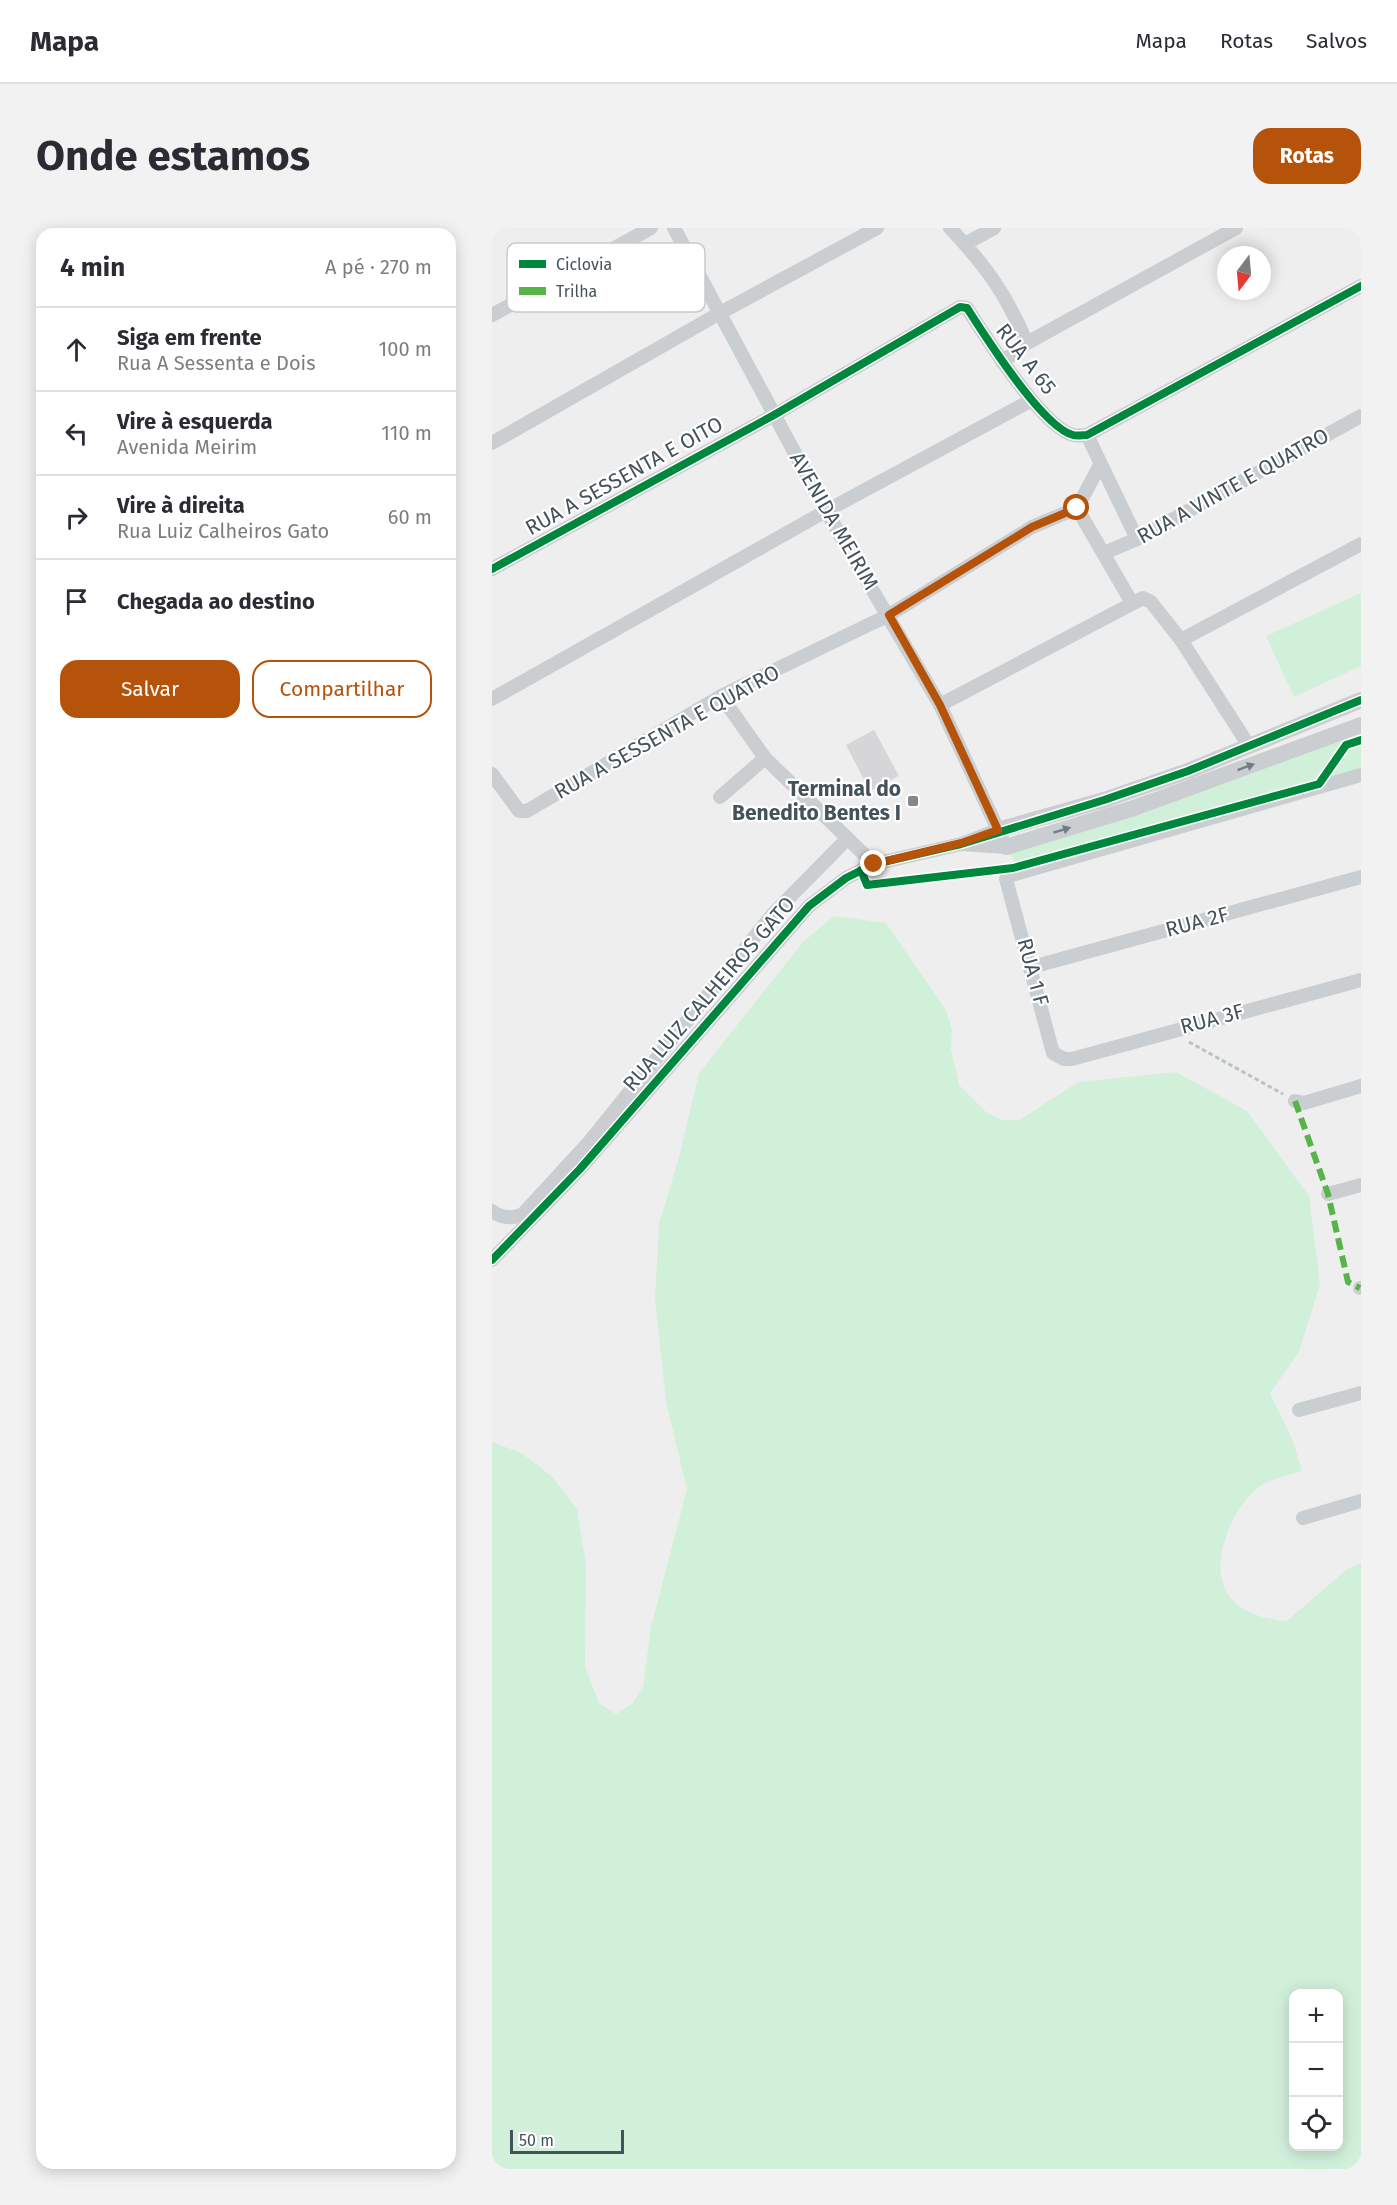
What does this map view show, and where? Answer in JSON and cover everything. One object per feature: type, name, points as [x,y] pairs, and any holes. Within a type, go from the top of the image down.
[{"type":"street","points":[[624,243],[651,228]]},
{"type":"street","name":"AVENIDA MEIRIM","points":[[674,228],[682,243]]},
{"type":"street","points":[[492,443],[720,313],[877,228]]},
{"type":"street","points":[[950,228],[990,272],[1013,310],[1027,343]]},
{"type":"street","points":[[965,244],[994,228]]},
{"type":"street","points":[[1002,362],[1027,343],[1236,228]]},
{"type":"street","name":"AVENIDA MEIRIM","points":[[705,285],[826,511],[940,705],[1006,847]]},
{"type":"street","points":[[1137,539],[1087,435],[1361,286]]},
{"type":"street","points":[[492,315],[507,307]]},
{"type":"street","name":"RUA A SESSENTA E OITO","points":[[492,569],[774,415],[960,307],[965,307]]},
{"type":"street","name":"RUA A 65","points":[[965,307],[1002,362],[1032,400],[1063,430],[1074,435],[1087,435]]},
{"type":"street","points":[[492,699],[826,511],[1032,400]]},
{"type":"street","name":"RUA A VINTE E QUATRO","points":[[1104,553],[1137,539],[1361,416]]},
{"type":"street","points":[[1100,465],[1077,508],[1132,603]]},
{"type":"street","name":"RUA A SESSENTA E QUATRO","points":[[492,774],[519,811],[527,811],[721,696],[889,615],[1032,527],[1077,508]]},
{"type":"street","points":[[1181,639],[1361,544]]},
{"type":"street","points":[[940,705],[1143,598],[1151,602],[1181,639],[1249,746]]},
{"type":"street","points":[[721,696],[765,758],[846,840],[874,864]]},
{"type":"street","points":[[998,830],[1104,800],[1249,746],[1361,700]]},
{"type":"street","points":[[1006,847],[1134,808],[1361,725]]},
{"type":"street","points":[[720,797],[765,758]]},
{"type":"street","name":"RUA 1 F","points":[[1064,1059],[1053,1053],[1032,967],[1006,879],[1008,876],[1361,775]]},
{"type":"street","name":"RUA LUIZ CALHEIROS GATO","points":[[493,1258],[580,1169],[810,906],[846,878],[874,864],[961,843],[998,830]]},
{"type":"street","points":[[492,1212],[516,1218],[523,1214],[591,1141],[773,914],[846,840]]},
{"type":"street","name":"RUA LUIZ CALHEIROS GATO","points":[[961,843],[1006,847]]},
{"type":"street","name":"RUA 2F","points":[[1032,967],[1361,877]]},
{"type":"street","name":"RUA 3F","points":[[1064,1059],[1072,1059],[1361,980]]},
{"type":"street","points":[[1294,1101],[1304,1102],[1361,1086]]},
{"type":"street","points":[[1328,1194],[1361,1185]]},
{"type":"street","points":[[1299,1410],[1361,1393]]},
{"type":"street","points":[[1303,1518],[1361,1501]]},
{"type":"path","points":[[1169,1031],[1294,1101]]},
{"type":"green space","points":[[1361,593],[1361,666],[1294,697],[1266,636]]},
{"type":"green space","points":[[1361,727],[1361,768],[1017,865],[1010,854]]},
{"type":"green space","points":[[834,916],[886,923],[946,1010],[952,1030],[951,1049],[959,1085],[986,1112],[1002,1120],[1020,1120],[1078,1082],[1176,1072],[1247,1111],[1309,1196],[1320,1284],[1299,1352],[1270,1393],[1293,1441],[1302,1471],[1263,1484],[1247,1499],[1228,1531],[1222,1550],[1221,1568],[1228,1595],[1238,1605],[1250,1613],[1287,1621],[1347,1569],[1361,1563],[1361,2169],[492,2169],[492,1442],[521,1453],[539,1466],[553,1478],[577,1509],[586,1565],[585,1667],[599,1703],[616,1714],[633,1703],[643,1686],[651,1627],[687,1489],[666,1402],[655,1300],[659,1224],[679,1157],[699,1073],[803,942]]},
{"type":"building","points":[[874,730],[899,776],[870,791],[846,745]]},
{"type":"marked path","points":[[1295,1101],[1328,1194],[1348,1282],[1360,1288]]},
{"type":"cycle path","points":[[492,569],[774,415],[960,307],[967,308],[1015,379],[1046,416],[1073,435],[1087,435],[1361,286]]},
{"type":"cycle path","points":[[492,1260],[580,1169],[809,906],[846,878],[874,864],[961,844],[1104,800],[1188,771],[1361,700]]},
{"type":"cycle path","points":[[861,870],[867,885],[1013,868],[1319,784],[1346,745],[1361,740]]},
{"type":"place","name":"Terminal do Benedito Bentes I","points":[[913,801]]},
{"type":"route","points":[[874,864],[961,843],[998,830],[940,705],[889,615],[1032,527],[1077,508]]}]
